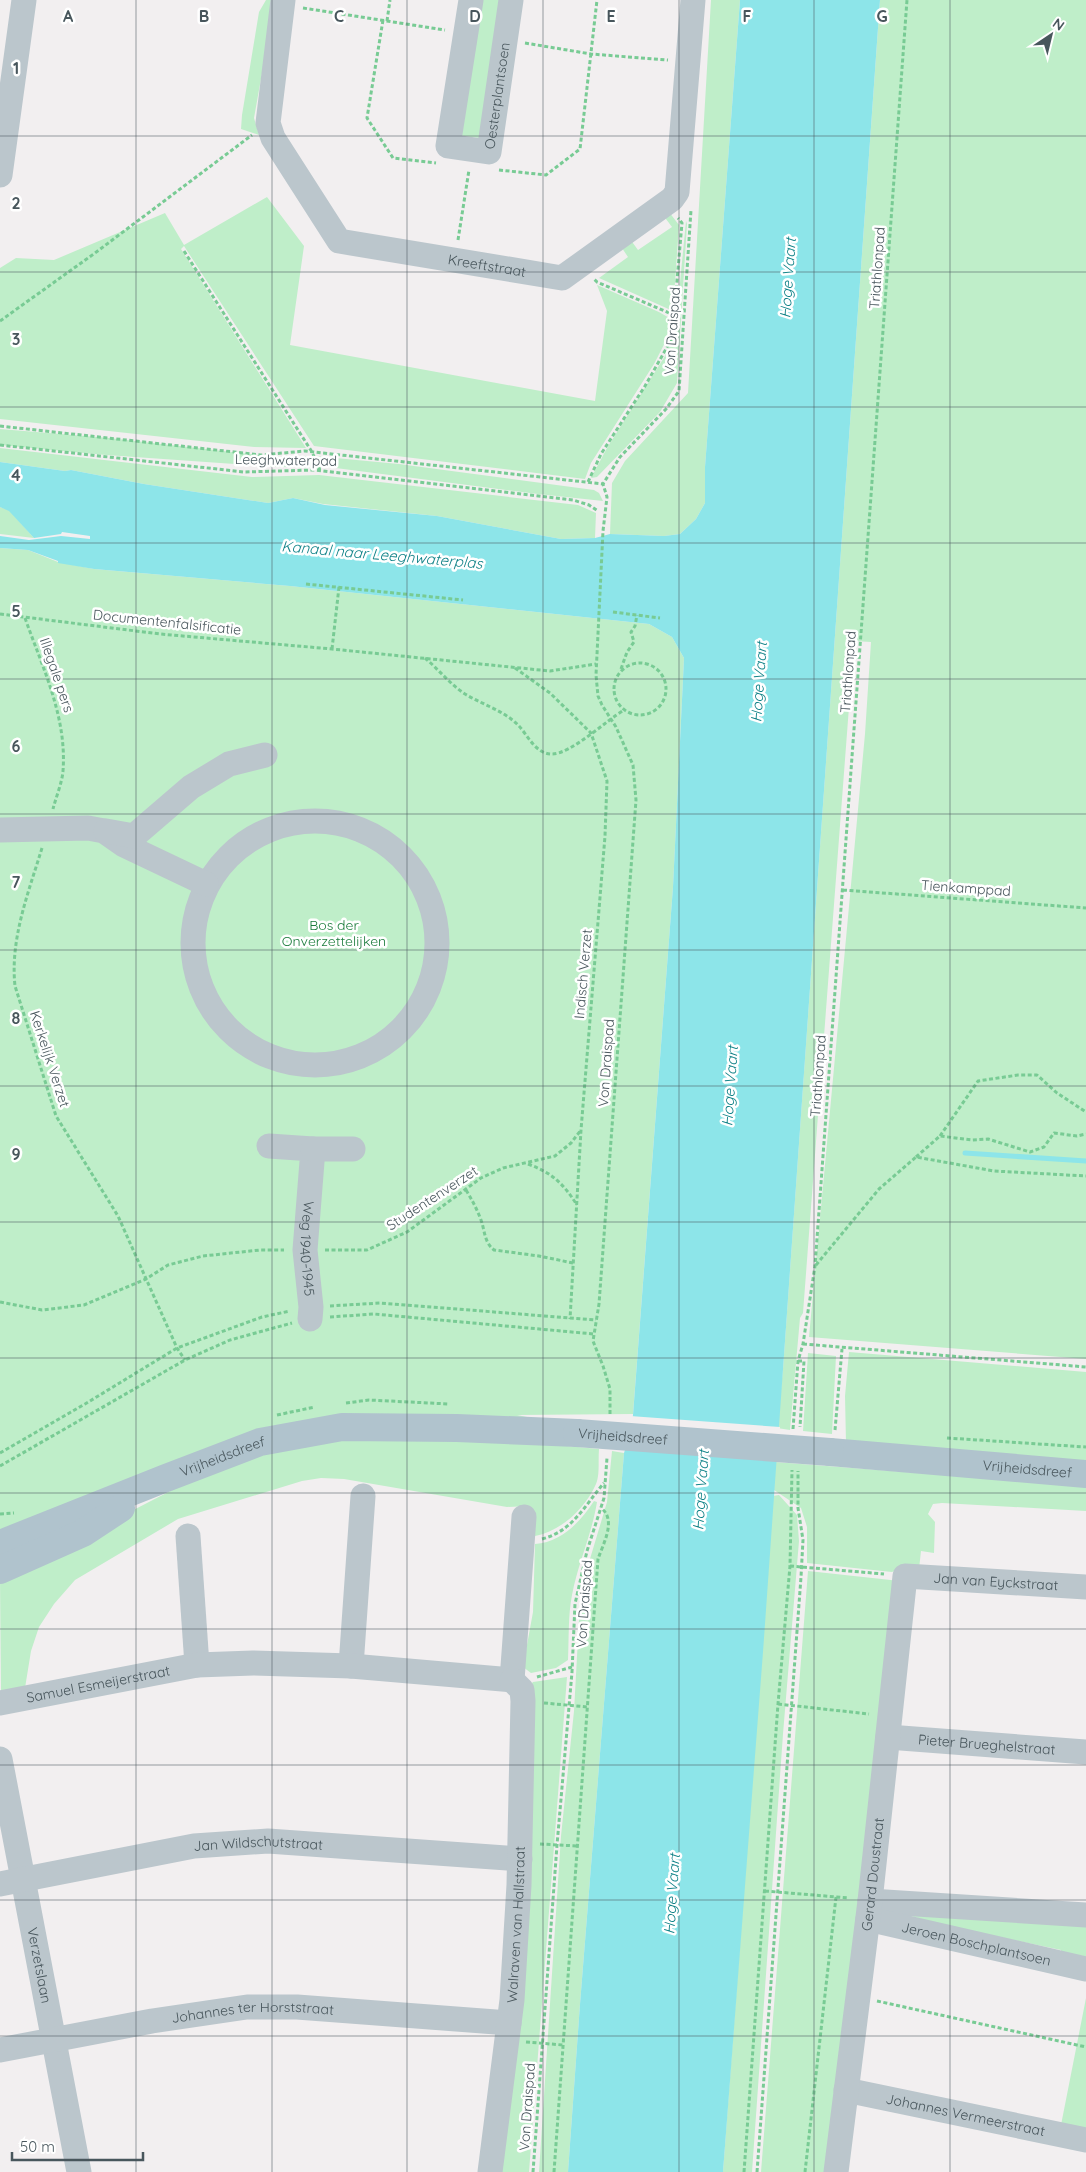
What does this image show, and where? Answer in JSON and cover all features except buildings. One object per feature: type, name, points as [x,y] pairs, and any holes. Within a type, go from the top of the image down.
[{"type":"main road","name":"Vrijheidsdreef","points":[[0,1544],[260,1442],[342,1428],[457,1428],[577,1433],[1086,1474]]},
{"type":"main road","name":"Vrijheidsdreef","points":[[0,1570],[83,1533],[166,1478]]},
{"type":"street","points":[[0,176],[24,0]]},
{"type":"street","name":"Kreeftstraat","points":[[284,0],[268,123],[272,138],[339,241],[562,278],[672,199],[677,192],[693,0]]},
{"type":"street","name":"Oesterplantsoen","points":[[471,0],[448,146],[489,152],[511,0]]},
{"type":"street","points":[[0,830],[88,828],[134,836],[191,787],[229,764],[265,755]]},
{"type":"street","points":[[302,820],[342,823],[379,838],[409,864],[430,898],[438,936],[434,976],[417,1014],[388,1043],[350,1062],[310,1066],[269,1058],[234,1036],[207,1004],[193,965],[193,923],[206,884],[230,853],[264,830],[302,820]]},
{"type":"street","points":[[104,831],[124,845],[206,884]]},
{"type":"street","points":[[269,1146],[353,1149]]},
{"type":"street","name":"Weg 1940-1945","points":[[310,1313],[305,1250],[313,1149]]},
{"type":"street","points":[[351,1666],[362,1496]]},
{"type":"street","points":[[518,1691],[523,1528]]},
{"type":"street","points":[[188,1536],[197,1665]]},
{"type":"street","name":"Jan van Eyckstraat","points":[[905,1576],[1086,1587]]},
{"type":"street","name":"Gerard Doustraat","points":[[836,2172],[869,1910],[905,1576]]},
{"type":"street","name":"Samuel Esmeijerstraat","points":[[0,1704],[197,1665],[351,1666],[518,1691]]},
{"type":"street","name":"Walraven van Hallstraat","points":[[490,2172],[508,2032],[520,1851],[518,1691]]},
{"type":"street","name":"Pieter Brueghelstraat","points":[[889,1727],[1086,1752]]},
{"type":"street","name":"Verzetslaan","points":[[0,1759],[12,1882],[54,2041],[79,2172]]},
{"type":"street","name":"Jan Wildschutstraat","points":[[12,1882],[194,1846],[268,1841],[520,1851]]},
{"type":"street","name":"Jeroen Boschplantsoen","points":[[869,1910],[1086,1915]]},
{"type":"street","name":"Jeroen Boschplantsoen","points":[[869,1910],[1086,1969]]},
{"type":"street","name":"Johannes ter Horststraat","points":[[0,2050],[152,2022],[247,2007],[297,2008],[508,2032]]},
{"type":"street","name":"Johannes Vermeerstraat","points":[[846,2090],[1086,2140]]},
{"type":"path","points":[[387,21],[390,0]]},
{"type":"path","name":"Triathlonpad","points":[[793,1436],[798,1361],[803,1344],[815,1266],[844,890],[907,0]]},
{"type":"path","points":[[0,321],[95,253],[268,123]]},
{"type":"path","points":[[454,260],[470,166],[470,149]]},
{"type":"path","points":[[588,482],[601,454],[645,386],[674,332],[682,224],[678,216]]},
{"type":"path","name":"Von Draispad","points":[[610,1418],[610,1389],[593,1341],[601,1285],[636,800],[633,765],[616,728],[598,696],[596,664],[597,624],[607,497],[603,484],[620,457],[666,409],[679,391],[690,224]]},
{"type":"path","points":[[184,251],[312,452],[320,470]]},
{"type":"path","points":[[581,263],[597,282],[674,315]]},
{"type":"path","points":[[0,426],[261,456],[312,452],[603,484]]},
{"type":"path","name":"Leeghwaterpad","points":[[0,445],[244,472],[320,470],[573,500],[589,505],[598,511]]},
{"type":"path","points":[[306,584],[462,600]]},
{"type":"path","points":[[332,648],[339,587]]},
{"type":"path","points":[[613,612],[660,618]]},
{"type":"path","name":"Documentenfalsificatie","points":[[0,614],[160,634],[332,648],[550,671],[596,664]]},
{"type":"path","points":[[620,671],[635,663],[644,663],[659,671],[666,687],[666,696],[656,710],[640,715],[631,714],[624,710],[615,698],[614,684],[627,652],[634,642],[631,632],[635,626],[637,615]]},
{"type":"path","name":"Illegale pers","points":[[25,618],[50,683],[62,726],[63,773],[48,828]]},
{"type":"path","points":[[425,658],[463,692],[492,706],[510,718],[534,745],[542,751],[557,753],[570,747],[624,710]]},
{"type":"path","name":"Indisch Verzet","points":[[515,668],[550,693],[590,733],[607,781],[605,836],[581,1130],[570,1319]]},
{"type":"path","name":"Kerkelijk Verzet","points":[[48,828],[15,939],[13,968],[15,986],[56,1116],[118,1216],[177,1348],[185,1360]]},
{"type":"path","name":"Tienkamppad","points":[[844,890],[1086,908]]},
{"type":"path","points":[[815,1266],[879,1189],[940,1136],[978,1081],[1018,1075],[1037,1075],[1057,1093],[1086,1112]]},
{"type":"path","name":"Studentenverzet","points":[[0,1302],[42,1310],[84,1305],[146,1279],[168,1265],[203,1256],[260,1250],[367,1250],[407,1232],[481,1178],[503,1168],[555,1156],[572,1143],[581,1130]]},
{"type":"path","points":[[940,1136],[972,1140],[988,1139],[1030,1152],[1044,1147],[1054,1133],[1077,1136],[1086,1134]]},
{"type":"path","points":[[916,1157],[994,1171],[1086,1176]]},
{"type":"path","points":[[527,1164],[546,1171],[566,1188],[577,1206]]},
{"type":"path","points":[[466,1190],[477,1210],[485,1239],[494,1250],[573,1263]]},
{"type":"path","points":[[0,1452],[85,1404],[177,1348],[262,1317],[310,1313],[380,1303],[596,1320]]},
{"type":"path","points":[[0,1466],[185,1360],[230,1340],[310,1313],[374,1314],[594,1334]]},
{"type":"path","points":[[803,1344],[842,1349],[1086,1367]]},
{"type":"path","points":[[836,1420],[842,1349]]},
{"type":"path","points":[[798,1361],[804,1361],[800,1435]]},
{"type":"path","name":"Von Draispad","points":[[533,2172],[572,1667],[575,1604],[587,1551],[604,1498],[608,1452]]},
{"type":"path","points":[[744,2172],[778,1704],[790,1566],[792,1469]]},
{"type":"path","points":[[757,2172],[790,1706],[802,1567],[803,1540],[798,1508],[798,1470]]},
{"type":"path","points":[[523,1528],[539,1539],[554,1536],[564,1530],[583,1512],[604,1482]]},
{"type":"path","name":"Von Draispad","points":[[554,2172],[598,1559],[609,1522],[605,1511],[601,1508]]},
{"type":"path","points":[[790,1566],[905,1576]]},
{"type":"path","points":[[572,1667],[530,1679],[518,1691],[568,1705],[588,1707]]},
{"type":"path","points":[[778,1704],[889,1727]]},
{"type":"path","points":[[520,1851],[557,1845],[577,1846]]},
{"type":"path","points":[[765,1891],[836,1897],[869,1910]]},
{"type":"path","points":[[805,2172],[836,1897]]},
{"type":"path","points":[[857,1996],[1086,2047]]},
{"type":"path","name":"Von Draispad","points":[[508,2032],[543,2044],[563,2045]]},
{"type":"green space","points":[[266,0],[275,0],[254,118],[259,135],[241,129],[259,12]]},
{"type":"green space","points":[[480,0],[505,0],[486,139],[457,135]]},
{"type":"green space","points":[[711,0],[740,0],[705,467],[705,503],[696,519],[680,534],[664,536],[610,534],[612,483],[625,461],[688,393]]},
{"type":"green space","points":[[880,0],[1086,0],[1086,1359],[809,1337],[865,734],[871,642],[854,641],[803,1313],[800,1318],[790,1430],[777,1428],[783,1369]]},
{"type":"green space","points":[[267,197],[304,246],[290,345],[595,401],[607,311],[597,285],[671,319],[670,333],[654,364],[591,463],[585,479],[314,446],[184,246],[181,249],[306,448],[254,447],[0,419],[0,268],[16,258],[54,260],[165,213],[184,245]]},
{"type":"green space","points":[[669,212],[679,225],[673,311],[599,278],[628,257],[620,245],[630,239],[638,250],[672,227],[663,215]]},
{"type":"green space","points":[[686,221],[677,383],[660,412],[597,477],[591,478],[607,448],[665,356],[675,334]]},
{"type":"green space","points":[[0,429],[109,438],[277,457],[314,456],[399,464],[594,490],[599,493],[603,501],[320,466],[279,467],[106,455],[0,445]]},
{"type":"green space","points":[[0,448],[252,477],[319,475],[578,505],[596,513],[595,538],[561,539],[437,516],[323,504],[293,498],[268,503],[144,484],[71,470],[65,471],[0,462]]},
{"type":"green space","points":[[0,507],[9,510],[34,538],[0,534]]},
{"type":"green space","name":"Bos der Onverzettelijken","points":[[0,548],[28,550],[58,562],[94,569],[290,586],[649,624],[672,637],[684,658],[673,887],[633,1414],[517,1415],[571,1426],[379,1416],[0,1537]]},
{"type":"green space","points":[[849,1352],[1086,1372],[1086,1461],[846,1443],[845,1396]]},
{"type":"green space","points":[[808,1353],[836,1356],[832,1434],[803,1431]]},
{"type":"green space","points":[[448,1435],[599,1449],[596,1484],[585,1502],[571,1518],[554,1529],[535,1536],[530,1506],[507,1507],[344,1479],[321,1478],[302,1481],[178,1519],[75,1580],[54,1604],[39,1627],[31,1651],[25,1688],[1,1693],[0,1579],[236,1457],[282,1442]]},
{"type":"green space","points":[[612,1451],[624,1453],[568,2172],[539,2172],[561,1836],[574,1711],[580,1602],[584,1579],[607,1502]]},
{"type":"green space","points":[[775,1462],[1086,1486],[1086,1511],[933,1504],[928,1514],[935,1522],[934,1553],[921,1551],[919,1569],[903,1567],[892,1572],[807,1563],[807,1527],[801,1508],[774,1490]]},
{"type":"green space","points":[[779,1495],[797,1515],[799,1541],[783,1734],[752,2172],[723,2172],[773,1496]]},
{"type":"green space","points":[[594,1501],[597,1502],[595,1514],[578,1571],[571,1603],[568,1660],[556,1668],[531,1673],[523,1667],[533,1612],[535,1544],[554,1539],[569,1530]]},
{"type":"green space","points":[[808,1571],[900,1581],[825,2172],[761,2172]]},
{"type":"green space","points":[[567,1677],[529,2172],[497,2172],[530,1685],[533,1682]]},
{"type":"green space","points":[[882,1908],[1086,1927],[1086,1960],[1061,1955],[1061,1950],[943,1925]]},
{"type":"green space","points":[[1086,1998],[1086,2131],[1061,2125]]},
{"type":"water","points":[[740,0],[880,0],[763,1652],[723,2172],[568,2172],[624,1453],[632,1428],[673,887],[684,658],[672,637],[649,624],[290,586],[94,569],[58,563],[58,561],[28,550],[0,548],[0,536],[29,540],[61,536],[90,539],[90,536],[62,532],[61,534],[34,538],[9,511],[0,507],[0,462],[65,471],[71,470],[144,484],[268,503],[293,498],[325,505],[437,516],[561,539],[595,538],[610,534],[664,536],[680,534],[696,519],[705,503],[705,467]]},
{"type":"pier","points":[[630,1416],[780,1427],[778,1460],[629,1427]]},
{"type":"waterway","points":[[965,1153],[1086,1161]]},
{"type":"water label","name":"Hoge Vaart","points":[[788,278]]},
{"type":"water label","name":"Kanaal naar Leeghwaterplas","points":[[382,555]]},
{"type":"water label","name":"Hoge Vaart","points":[[759,682]]},
{"type":"water label","name":"Hoge Vaart","points":[[730,1086]]},
{"type":"water label","name":"Hoge Vaart","points":[[701,1490]]},
{"type":"water label","name":"Hoge Vaart","points":[[672,1894]]}]
